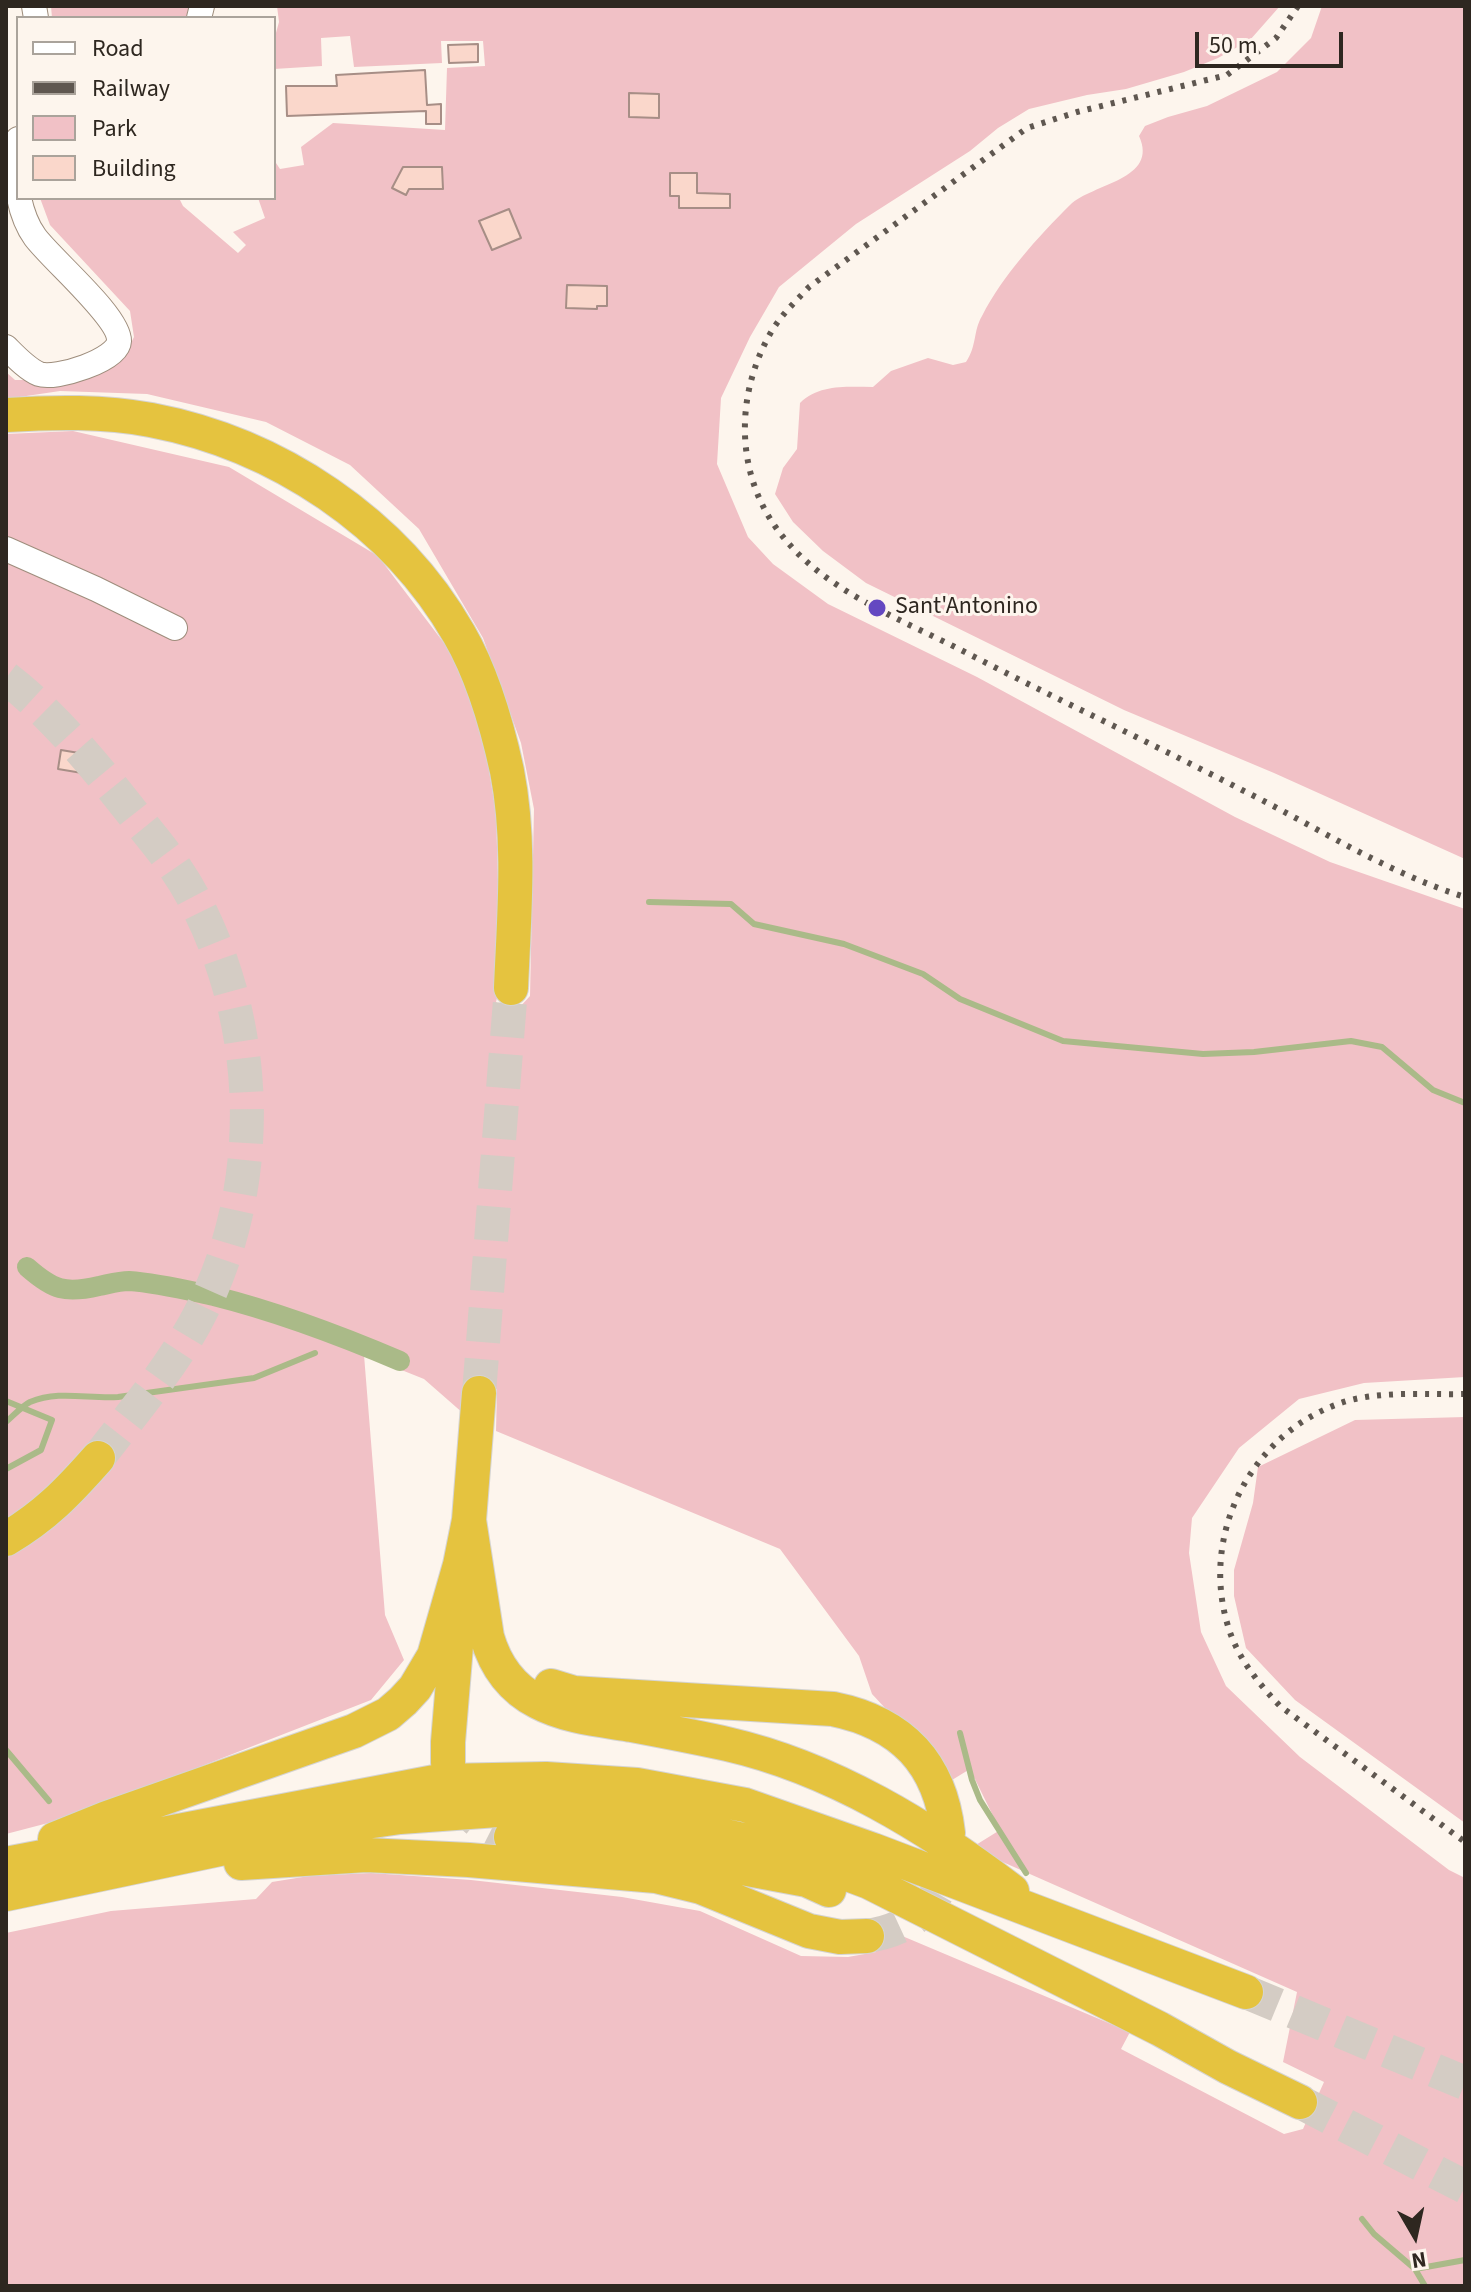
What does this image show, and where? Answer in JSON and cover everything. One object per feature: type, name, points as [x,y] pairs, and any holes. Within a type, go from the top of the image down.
[{"type":"highway","points":[[20,414],[95,413],[148,420],[187,428],[246,449],[297,474],[348,509],[419,577],[460,635],[474,665],[488,701],[504,760],[512,804],[517,871],[511,988]]},
{"type":"highway","points":[[6,1858],[107,1818],[354,1731],[388,1714],[415,1688],[434,1656],[460,1565],[469,1520],[479,1393]]},
{"type":"highway","points":[[6,1539],[64,1497],[98,1458]]},
{"type":"highway","points":[[469,1520],[487,1637],[497,1664],[517,1687],[541,1704],[587,1718],[730,1745],[777,1758],[824,1777],[882,1806],[962,1853],[1047,1918]]},
{"type":"highway","points":[[448,1763],[460,1565]]},
{"type":"highway","points":[[480,1598],[513,1658],[536,1678],[561,1690],[833,1709],[870,1719],[900,1737],[923,1761],[942,1800],[948,1833]]},
{"type":"highway","points":[[6,1864],[440,1781],[546,1779],[637,1785],[745,1805],[1246,1992]]},
{"type":"highway","points":[[6,1894],[305,1831],[400,1817],[497,1810],[546,1811],[674,1824],[743,1839],[869,1882],[1300,2102]]},
{"type":"highway","points":[[511,1837],[534,1842],[667,1854],[807,1880],[1118,2009]]},
{"type":"highway","points":[[109,1873],[366,1855],[469,1860],[656,1876],[701,1887],[809,1931],[840,1937],[867,1936]]},
{"type":"street","points":[[6,347],[40,374],[60,376],[109,356],[118,347],[119,338],[109,316],[34,236],[22,214],[20,200]]},
{"type":"street","points":[[6,549],[175,628]]},
{"type":"green space","points":[[51,6],[189,6],[186,16],[52,16]]},
{"type":"green space","points":[[277,6],[1280,6],[1250,40],[1184,72],[1126,89],[1029,109],[856,224],[779,287],[750,337],[721,398],[717,464],[748,537],[773,564],[828,604],[977,677],[1235,817],[1330,862],[1465,909],[1465,1377],[1364,1383],[1299,1399],[1239,1448],[1192,1518],[1189,1553],[1201,1632],[1226,1686],[1300,1757],[1449,1870],[1465,1878],[1465,2286],[6,2286],[6,1933],[111,1911],[256,1899],[272,1882],[309,1876],[371,1873],[471,1880],[622,1897],[700,1911],[801,1956],[848,1957],[876,1952],[869,1922],[1130,2032],[1121,2049],[1284,2134],[1303,2129],[1324,2082],[1283,2062],[1297,1992],[971,1848],[1000,1830],[970,1769],[952,1780],[872,1694],[859,1656],[780,1549],[496,1431],[497,1389],[466,1387],[464,1414],[424,1379],[364,1355],[385,1615],[404,1660],[371,1700],[71,1817],[6,1834],[6,434],[73,431],[229,467],[378,556],[450,651],[482,727],[496,813],[501,982],[496,1002],[506,1010],[518,1009],[530,996],[534,809],[521,743],[483,638],[419,529],[350,465],[266,422],[147,394],[60,391],[6,399],[6,372],[15,380],[72,380],[125,355],[134,337],[130,311],[50,225],[41,200],[180,200],[183,206],[238,253],[246,245],[233,232],[265,218],[259,200],[276,200],[276,163],[280,169],[304,165],[301,147],[333,123],[445,130],[447,68],[485,66],[483,41],[441,41],[442,63],[354,67],[350,36],[321,38],[322,66],[276,69]]},
{"type":"green space","points":[[1322,6],[1465,6],[1465,859],[1124,710],[866,583],[823,551],[793,522],[775,494],[783,468],[797,449],[800,403],[825,390],[873,387],[891,371],[928,358],[953,365],[966,362],[979,322],[1011,271],[1070,205],[1132,171],[1140,162],[1143,151],[1139,136],[1145,126],[1207,106],[1277,72],[1311,38]]},
{"type":"green space","points":[[1465,1417],[1465,1823],[1295,1700],[1246,1648],[1234,1596],[1234,1570],[1253,1503],[1258,1467],[1355,1420]]},
{"type":"building","points":[[478,44],[478,62],[449,63],[448,45]]},
{"type":"building","points":[[425,70],[427,105],[441,104],[441,124],[426,124],[426,111],[287,116],[286,86],[337,86],[336,75]]},
{"type":"building","points":[[629,93],[659,94],[659,118],[629,117]]},
{"type":"building","points":[[403,167],[442,167],[443,189],[409,189],[406,195],[392,188]]},
{"type":"building","points":[[670,173],[697,173],[697,193],[730,194],[730,208],[679,208],[679,196],[670,196]]},
{"type":"building","points":[[509,209],[521,238],[492,250],[479,221]]},
{"type":"building","points":[[567,285],[607,286],[607,306],[597,306],[597,309],[566,308]]},
{"type":"building","points":[[61,750],[91,755],[88,774],[58,769]]},
{"type":"waterway","points":[[649,902],[731,904],[754,924],[844,944],[923,974],[960,999],[1063,1041],[1203,1054],[1254,1052],[1351,1041],[1382,1047],[1433,1090],[1465,1103]]},
{"type":"waterway","points":[[27,1267],[44,1281],[68,1290],[129,1281],[214,1296],[308,1325],[400,1361]]},
{"type":"waterway","points":[[6,1422],[27,1404],[41,1398],[118,1397],[254,1378],[315,1353]]},
{"type":"waterway","points":[[6,1401],[52,1420],[41,1450],[6,1469]]},
{"type":"waterway","points":[[960,1733],[980,1800],[1026,1873]]},
{"type":"waterway","points":[[6,1750],[49,1801]]},
{"type":"waterway","points":[[1362,2219],[1374,2234],[1415,2269],[1425,2286]]},
{"type":"waterway","points":[[1415,2269],[1465,2260]]},
{"type":"tunnel","points":[[6,678],[74,742],[181,877],[217,949],[233,1002],[243,1057],[247,1112],[244,1167],[234,1222],[218,1275],[194,1325],[172,1360],[98,1458]]},
{"type":"tunnel","points":[[479,1393],[511,988]]},
{"type":"tunnel","points":[[456,1794],[479,1822],[511,1837]]},
{"type":"tunnel","points":[[867,1936],[900,1926],[925,1909],[942,1883],[949,1849]]},
{"type":"tunnel","points":[[1246,1992],[1465,2083]]},
{"type":"tunnel","points":[[1300,2102],[1465,2187]]},
{"type":"railway","points":[[1298,6],[1276,38],[1227,75],[1077,112],[1027,128],[809,287],[770,334],[750,383],[745,435],[748,461],[765,510],[780,533],[818,571],[863,601],[1207,772],[1379,862],[1465,897]]},
{"type":"railway","points":[[1465,1394],[1368,1397],[1338,1404],[1307,1419],[1280,1439],[1257,1464],[1227,1524],[1221,1557],[1221,1592],[1228,1626],[1243,1659],[1264,1688],[1280,1706],[1465,1842]]},
{"type":"place","name":"Sant'Antonino","points":[[877,608]]}]
